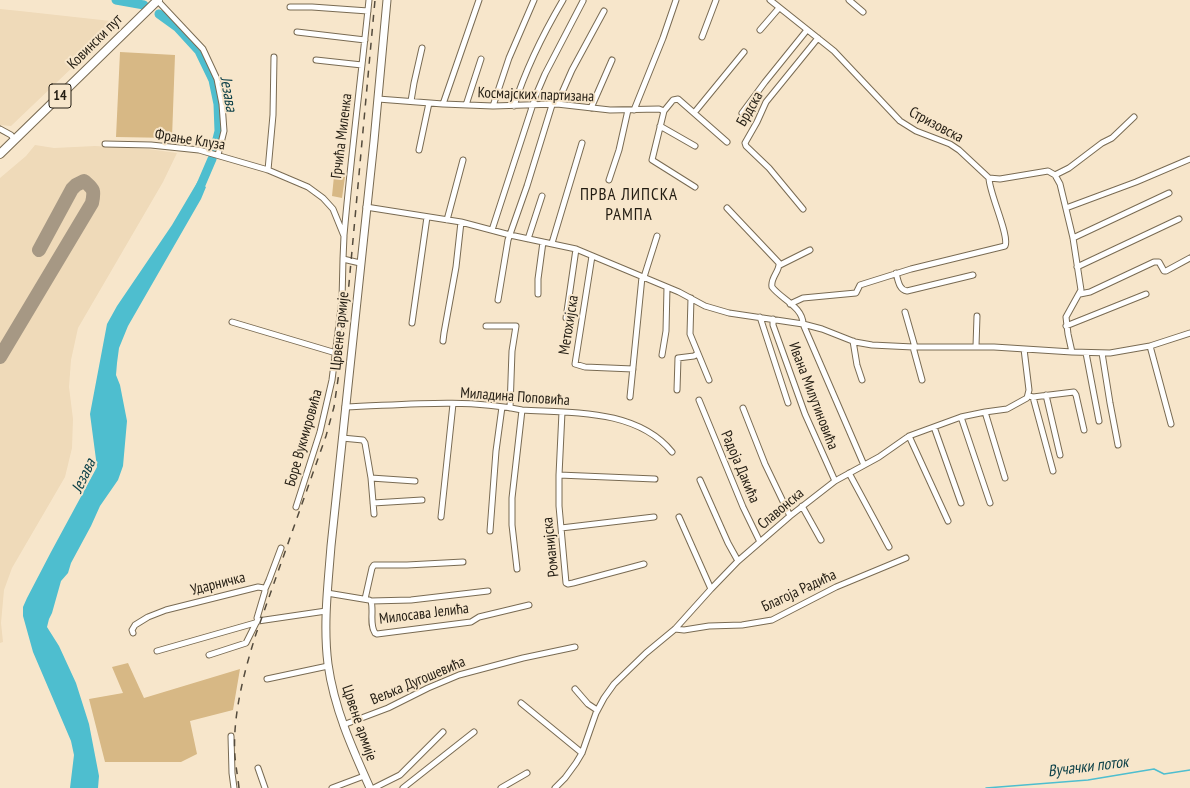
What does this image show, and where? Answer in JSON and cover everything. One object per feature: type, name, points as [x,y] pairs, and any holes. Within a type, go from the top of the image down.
[{"type":"main road","name":"Ковински пут","points":[[0,154],[157,0]]},
{"type":"main road","name":"Црвене армије","points":[[370,788],[343,725],[333,692],[328,666],[326,611],[342,438],[378,98],[386,0]]},
{"type":"street","points":[[157,0],[203,49],[217,79],[222,104],[224,131],[218,155]]},
{"type":"street","name":"Грчића Миленка","points":[[344,236],[351,157],[369,0]]},
{"type":"street","points":[[443,104],[479,0]]},
{"type":"street","points":[[493,106],[509,58],[534,0]]},
{"type":"street","points":[[514,106],[524,77],[537,48],[563,0]]},
{"type":"street","points":[[492,230],[532,105],[545,74],[583,0]]},
{"type":"street","points":[[634,110],[663,38],[676,0]]},
{"type":"street","points":[[702,37],[716,0]]},
{"type":"street","name":"Стризовска","points":[[770,0],[834,51],[900,121],[916,131],[950,144],[959,150],[989,178]]},
{"type":"street","points":[[849,0],[863,12]]},
{"type":"street","points":[[290,7],[368,11]]},
{"type":"street","points":[[760,30],[779,8]]},
{"type":"street","points":[[558,104],[572,70],[604,12]]},
{"type":"street","points":[[742,114],[765,82],[807,30]]},
{"type":"street","points":[[298,32],[365,40]]},
{"type":"street","name":"Брдска","points":[[804,209],[768,168],[746,146],[745,143],[766,102],[818,38]]},
{"type":"street","points":[[411,101],[422,48]]},
{"type":"street","points":[[694,113],[744,52]]},
{"type":"street","points":[[268,170],[273,115],[274,57]]},
{"type":"street","name":"Космајских партизана","points":[[466,105],[481,59]]},
{"type":"street","points":[[316,60],[362,65]]},
{"type":"street","points":[[591,108],[612,60]]},
{"type":"street","name":"Космајских партизана","points":[[378,98],[443,104],[493,106],[558,104],[591,108],[628,110],[659,109],[664,111]]},
{"type":"street","points":[[695,187],[652,160],[664,111],[673,100],[676,99],[727,142]]},
{"type":"street","points":[[419,150],[429,103]]},
{"type":"street","points":[[498,300],[510,235],[552,105]]},
{"type":"street","points":[[609,180],[615,163],[628,110]]},
{"type":"street","points":[[1056,175],[1069,168],[1102,143],[1112,138],[1134,117]]},
{"type":"street","points":[[660,126],[695,146]]},
{"type":"street","points":[[0,129],[11,135],[15,140]]},
{"type":"street","points":[[552,243],[582,143]]},
{"type":"street","name":"Фрање Клуза","points":[[105,144],[151,145],[199,150],[268,170],[308,188],[323,198],[333,209],[344,236],[343,259]]},
{"type":"street","points":[[1066,208],[1136,182],[1190,159]]},
{"type":"street","points":[[447,220],[463,160]]},
{"type":"street","points":[[790,304],[803,298],[856,293],[861,285],[896,274],[1006,246],[1004,232],[989,184],[989,178],[1000,179],[1048,171],[1056,175],[1060,184],[1073,238],[1081,290],[1066,317],[1066,326],[1072,352]]},
{"type":"street","points":[[1073,238],[1169,193]]},
{"type":"street","points":[[528,239],[542,196]]},
{"type":"street","points":[[366,207],[461,222],[510,235],[576,249],[667,287],[705,306],[729,313],[803,324],[822,329],[853,341],[872,345],[914,347],[976,346],[1102,353],[1119,352],[1150,346],[1190,333]]},
{"type":"street","points":[[727,208],[780,265]]},
{"type":"street","points":[[412,323],[427,217]]},
{"type":"street","points":[[1077,267],[1179,219]]},
{"type":"street","points":[[444,341],[444,333],[456,267],[461,222]]},
{"type":"street","points":[[630,397],[643,277],[657,236]]},
{"type":"street","points":[[538,294],[538,279],[543,242]]},
{"type":"street","points":[[566,318],[576,249]]},
{"type":"street","points":[[810,250],[780,265],[771,285],[802,316],[803,324],[864,465]]},
{"type":"street","name":"Метохијска","points":[[592,256],[582,331],[575,364],[633,369]]},
{"type":"street","points":[[1080,294],[1090,292],[1154,262],[1158,262],[1164,271],[1166,271],[1190,258]]},
{"type":"street","points":[[343,259],[360,262]]},
{"type":"street","name":"Боре Вукмировића","points":[[296,507],[326,412],[336,353],[342,300],[343,259]]},
{"type":"street","points":[[896,274],[901,288],[904,291],[973,275]]},
{"type":"street","points":[[662,355],[666,331],[667,287]]},
{"type":"street","points":[[1066,326],[1146,294]]},
{"type":"street","points":[[690,298],[690,334],[709,380]]},
{"type":"street","points":[[905,312],[922,380]]},
{"type":"street","points":[[976,346],[977,316]]},
{"type":"street","points":[[760,317],[788,403]]},
{"type":"street","name":"Ивана Милутиновића","points":[[773,319],[773,325],[805,414],[835,481]]},
{"type":"street","points":[[232,322],[336,353]]},
{"type":"street","points":[[486,326],[516,326],[512,351],[510,408]]},
{"type":"street","points":[[853,341],[857,365],[862,380]]},
{"type":"street","points":[[1150,346],[1171,424]]},
{"type":"street","points":[[1024,349],[1029,390],[1053,471]]},
{"type":"street","points":[[1086,353],[1099,421]]},
{"type":"street","points":[[1102,353],[1118,445]]},
{"type":"street","points":[[677,390],[678,358],[694,356],[697,354]]},
{"type":"street","name":"Славонска","points":[[555,788],[572,770],[582,753],[597,710],[614,684],[646,653],[675,630],[710,589],[738,562],[790,516],[835,481],[879,457],[909,436],[961,418],[985,412],[1007,409],[1031,397],[1074,392],[1084,430]]},
{"type":"street","points":[[1046,395],[1060,455]]},
{"type":"street","name":"Радоја Дакића","points":[[699,400],[743,507],[760,542]]},
{"type":"street","points":[[441,517],[453,404]]},
{"type":"street","name":"Миладина Поповића","points":[[346,407],[453,404],[483,405],[614,418],[642,427],[665,442],[672,452]]},
{"type":"street","points":[[490,531],[496,451],[502,407]]},
{"type":"street","points":[[743,408],[765,464],[790,516]]},
{"type":"street","points":[[517,569],[512,525],[512,498],[522,410]]},
{"type":"street","name":"Романијска","points":[[562,412],[559,506],[566,583],[568,584],[644,564]]},
{"type":"street","points":[[985,412],[1005,478]]},
{"type":"street","points":[[961,418],[990,503]]},
{"type":"street","points":[[934,427],[961,503]]},
{"type":"street","points":[[909,436],[948,521]]},
{"type":"street","points":[[342,438],[364,441],[371,478],[374,514]]},
{"type":"street","points":[[849,473],[889,547]]},
{"type":"street","points":[[559,476],[655,479]]},
{"type":"street","points":[[371,478],[415,481]]},
{"type":"street","points":[[700,480],[738,562]]},
{"type":"street","points":[[373,503],[422,500]]},
{"type":"street","points":[[802,506],[821,540]]},
{"type":"street","points":[[561,528],[654,517]]},
{"type":"street","points":[[679,517],[710,589]]},
{"type":"street","points":[[265,589],[281,548]]},
{"type":"street","name":"Благоја Радића","points":[[675,630],[709,626],[742,625],[772,620],[836,587],[906,558]]},
{"type":"street","points":[[365,599],[374,565],[463,562]]},
{"type":"street","name":"Ударничка","points":[[133,633],[132,630],[135,625],[148,617],[166,610],[262,587],[265,589],[265,593],[256,621]]},
{"type":"street","points":[[371,601],[416,600],[488,591]]},
{"type":"street","name":"Милосава Јелића","points":[[327,593],[371,601],[373,605],[373,629],[377,634],[471,622],[479,617],[529,605]]},
{"type":"street","points":[[156,651],[256,621],[260,622],[326,611]]},
{"type":"street","points":[[209,655],[246,643],[256,621]]},
{"type":"street","name":"Вељка Дугошевића","points":[[343,725],[388,708],[428,688],[459,675],[523,658],[574,647]]},
{"type":"street","points":[[267,680],[328,666]]},
{"type":"street","points":[[575,689],[582,698],[597,710]]},
{"type":"street","points":[[521,703],[582,753]]},
{"type":"street","points":[[374,788],[400,775],[444,732]]},
{"type":"street","points":[[403,788],[474,732]]},
{"type":"street","points":[[231,736],[234,788]]},
{"type":"street","points":[[258,768],[265,788]]},
{"type":"street","points":[[501,788],[527,773]]},
{"type":"street","points":[[332,788],[364,776]]},
{"type":"shaded area","points":[[0,9],[120,22],[11,126],[0,125]]},
{"type":"shaded area","points":[[120,52],[175,55],[172,138],[116,137]]},
{"type":"shaded area","points":[[35,145],[54,148],[95,146],[148,149],[177,153],[163,182],[78,328],[71,360],[69,387],[73,419],[72,448],[65,477],[12,568],[4,590],[1,623],[3,642],[0,643],[0,178],[26,156]]},
{"type":"shaded area","points":[[334,176],[345,177],[342,198],[332,196]]},
{"type":"shaded area","points":[[128,663],[144,698],[240,669],[233,710],[190,721],[197,754],[181,762],[105,762],[89,699],[123,693],[112,667]]},
{"type":"water","points":[[198,181],[206,187],[201,199],[128,326],[119,348],[116,375],[120,385],[127,421],[123,466],[118,480],[100,506],[71,563],[68,573],[61,581],[47,627],[59,646],[76,683],[89,724],[99,776],[98,788],[70,788],[74,755],[71,741],[33,652],[23,616],[23,607],[97,467],[90,414],[107,324],[117,306],[172,225]]},
{"type":"waterway","name":"Језава","points":[[116,0],[144,5]]},
{"type":"waterway","name":"Језава","points":[[159,14],[177,27],[199,51],[213,80],[218,104],[219,131],[214,151]]},
{"type":"waterway","name":"Језава","points":[[197,194],[212,159]]},
{"type":"waterway","name":"Вучачки поток","points":[[986,788],[1088,780],[1154,769],[1164,774],[1190,770]]},
{"type":"taxiway","points":[[0,357],[92,203],[93,192],[84,181],[72,189],[39,250]]},
{"type":"railway","points":[[239,788],[235,757],[235,726],[243,679],[256,634],[326,436],[334,407],[344,338],[375,0]]},
{"type":"district","name":"ПРВА ЛИПСКА РАМПА","points":[[629,205]]}]
